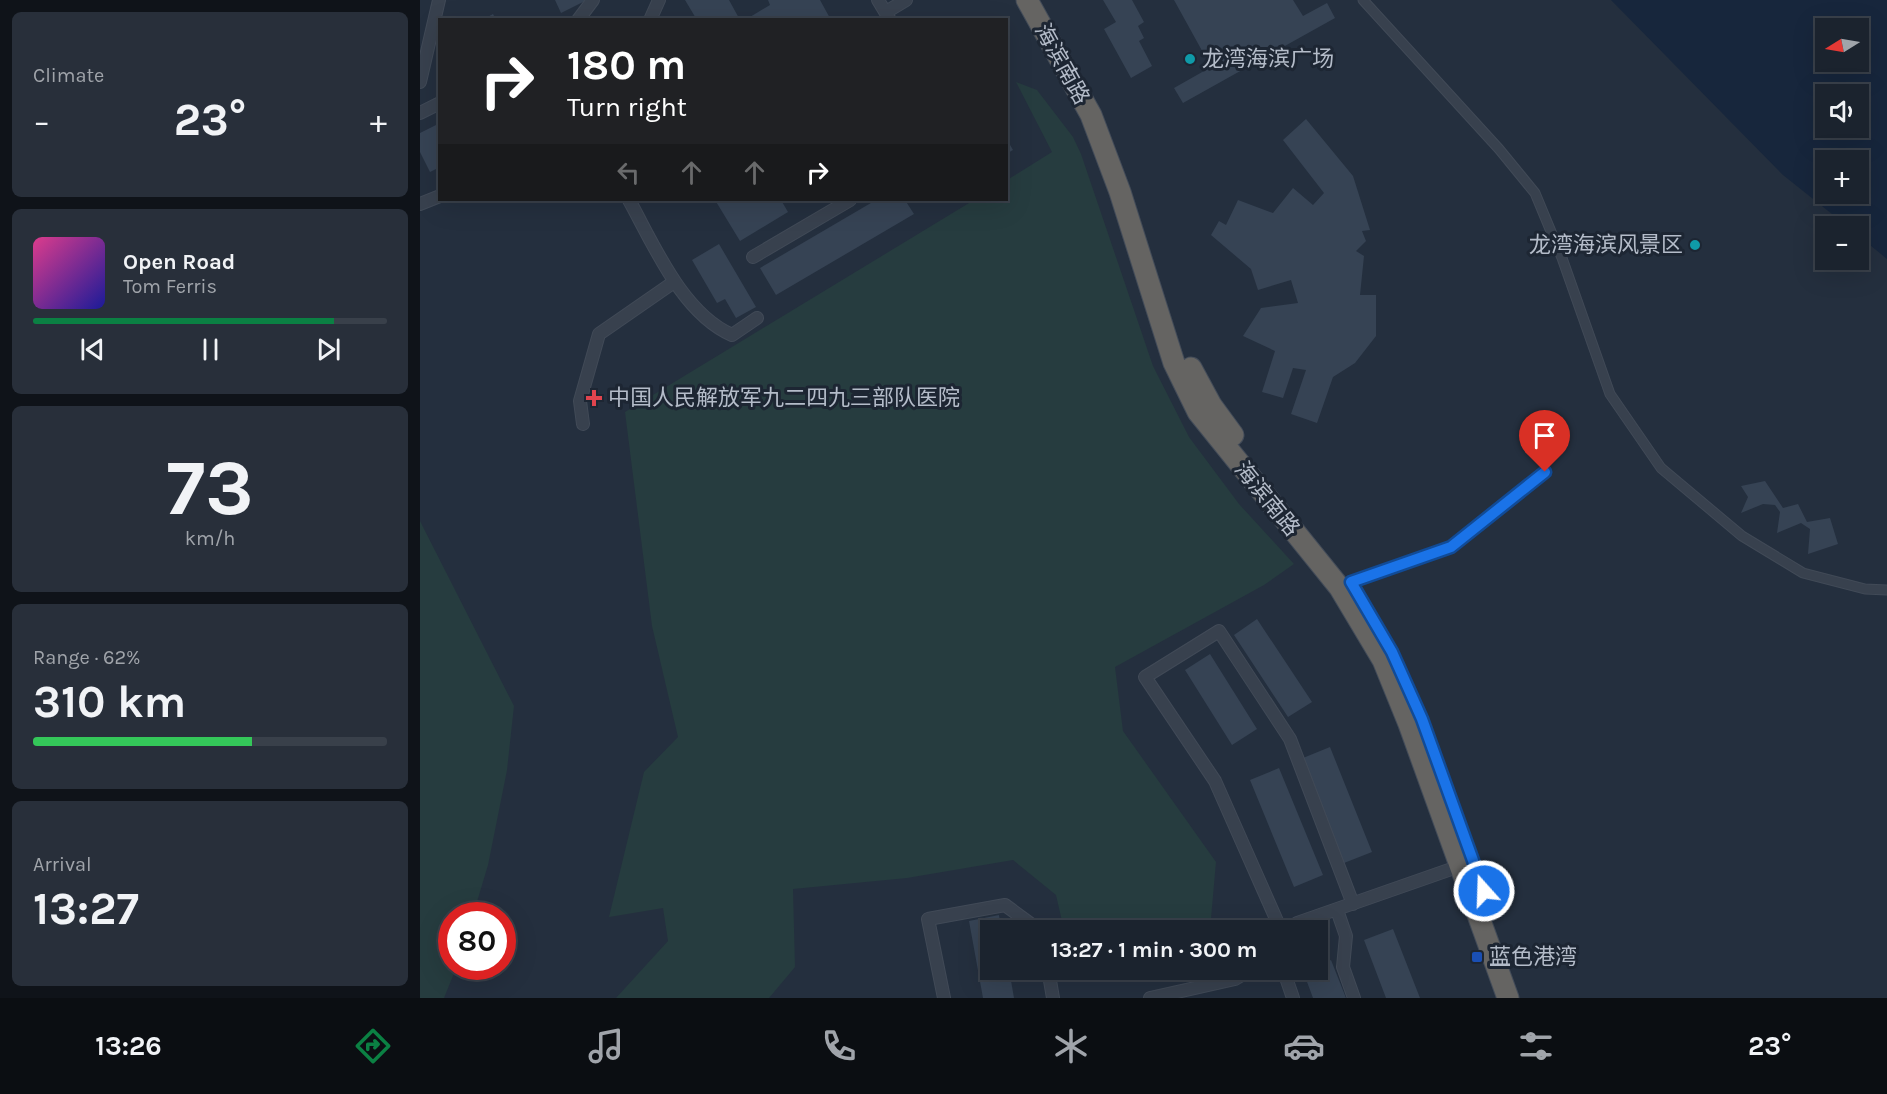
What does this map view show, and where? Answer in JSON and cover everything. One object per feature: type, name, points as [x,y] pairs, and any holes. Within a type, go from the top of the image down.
[{"type":"highway","name":"海滨南路","points":[[1027,0],[1091,115],[1120,192],[1174,363],[1198,412],[1340,588],[1383,660],[1508,998]]},
{"type":"highway","name":"海滨南路","points":[[1043,0],[1104,110],[1186,359],[1211,405],[1245,452],[1351,582],[1392,652],[1422,719],[1523,998]]},
{"type":"street","points":[[420,82],[439,0]]},
{"type":"street","points":[[580,18],[593,0]]},
{"type":"street","points":[[651,18],[659,0]]},
{"type":"street","points":[[878,0],[888,16],[906,0]]},
{"type":"street","points":[[1363,0],[1499,149],[1535,193],[1562,258],[1610,394],[1661,468],[1742,536],[1803,573],[1865,589],[1887,590]]},
{"type":"street","points":[[420,113],[438,104]]},
{"type":"street","points":[[420,204],[438,197]]},
{"type":"street","points":[[630,201],[674,282],[717,328],[732,334],[757,318]]},
{"type":"street","points":[[753,257],[848,201]]},
{"type":"street","points":[[583,424],[580,400],[599,334],[674,282]]},
{"type":"street","points":[[1277,920],[1215,781],[1145,676],[1219,631],[1290,739],[1353,904]]},
{"type":"street","points":[[1308,920],[1460,866]]},
{"type":"street","points":[[944,998],[928,919],[1005,905],[1025,920]]},
{"type":"street","points":[[1337,910],[1346,936],[1343,967],[1354,998]]},
{"type":"street","points":[[1050,980],[1053,998]]},
{"type":"street","points":[[1151,998],[1230,980]]},
{"type":"street","points":[[1287,980],[1293,998]]},
{"type":"lane","points":[[1351,582],[1451,547],[1545,472]]},
{"type":"green space","points":[[1016,82],[1037,90],[1073,137],[1081,154],[1153,366],[1189,437],[1239,504],[1294,564],[1264,585],[1115,667],[1123,731],[1216,862],[1211,920],[1062,920],[1056,895],[1013,860],[907,878],[793,889],[795,967],[769,998],[616,998],[668,941],[663,908],[609,917],[644,772],[678,737],[652,626],[625,412],[972,201],[1008,201],[1008,179],[1052,152]]},
{"type":"green space","points":[[420,521],[514,706],[507,770],[488,865],[477,902],[438,902],[438,980],[451,980],[444,998],[420,998]]},
{"type":"water","points":[[1611,0],[1887,0],[1887,259],[1869,244],[1869,216],[1834,216],[1819,204],[1869,204],[1869,150],[1815,150],[1815,200],[1783,175]]},
{"type":"building","points":[[555,0],[587,0],[561,13]]},
{"type":"building","points":[[685,0],[729,0],[739,18],[696,18]]},
{"type":"building","points":[[768,0],[820,0],[830,18],[748,18],[770,5]]},
{"type":"building","points":[[1103,0],[1132,0],[1144,22],[1138,26],[1144,38],[1139,41],[1152,66],[1131,78],[1104,29],[1116,22]]},
{"type":"building","points":[[1174,0],[1293,0],[1303,16],[1327,3],[1335,18],[1183,103],[1174,88],[1211,67]]},
{"type":"building","points":[[1306,119],[1353,176],[1370,230],[1362,231],[1366,241],[1356,251],[1364,256],[1360,295],[1376,295],[1376,336],[1355,363],[1333,377],[1317,423],[1291,414],[1306,370],[1293,368],[1283,398],[1262,392],[1275,351],[1243,336],[1261,308],[1298,303],[1291,280],[1258,290],[1251,269],[1211,235],[1219,221],[1226,225],[1238,200],[1273,213],[1293,188],[1313,205],[1324,193],[1283,140]]},
{"type":"building","points":[[438,124],[438,168],[430,172],[420,152],[420,133]]},
{"type":"building","points":[[1008,141],[1013,150],[1008,153]]},
{"type":"building","points":[[716,201],[782,201],[788,212],[740,241]]},
{"type":"building","points":[[874,201],[906,201],[914,214],[776,295],[760,268]]},
{"type":"building","points":[[719,244],[756,307],[736,318],[725,299],[717,303],[692,260]]},
{"type":"building","points":[[1765,481],[1783,508],[1798,504],[1807,522],[1830,518],[1838,544],[1808,554],[1810,529],[1801,523],[1777,533],[1780,512],[1775,505],[1763,504],[1741,513],[1748,497],[1741,486]]},
{"type":"building","points":[[1257,619],[1312,702],[1288,717],[1234,635]]},
{"type":"building","points":[[1210,654],[1257,729],[1232,745],[1185,670]]},
{"type":"building","points":[[1330,747],[1372,852],[1344,863],[1303,758]]},
{"type":"building","points":[[1279,768],[1323,875],[1294,887],[1250,780]]},
{"type":"building","points":[[999,915],[1000,920],[980,920],[980,980],[1011,980],[1014,998],[983,998],[969,921]]},
{"type":"building","points":[[1393,929],[1420,998],[1386,998],[1364,940]]},
{"type":"building","points":[[1331,960],[1346,998],[1313,998],[1306,980],[1328,980],[1328,961]]},
{"type":"place","name":"龙湾海滨广场","points":[[1190,59]]},
{"type":"place","name":"龙湾海滨风景区","points":[[1695,245]]},
{"type":"place","name":"中国人民解放军九二四九三部队医院","points":[[594,398]]},
{"type":"place","name":"蓝色港湾","points":[[1477,957]]},
{"type":"route","points":[[1484,891],[1422,719],[1392,652],[1351,582],[1451,547],[1545,472]]}]
